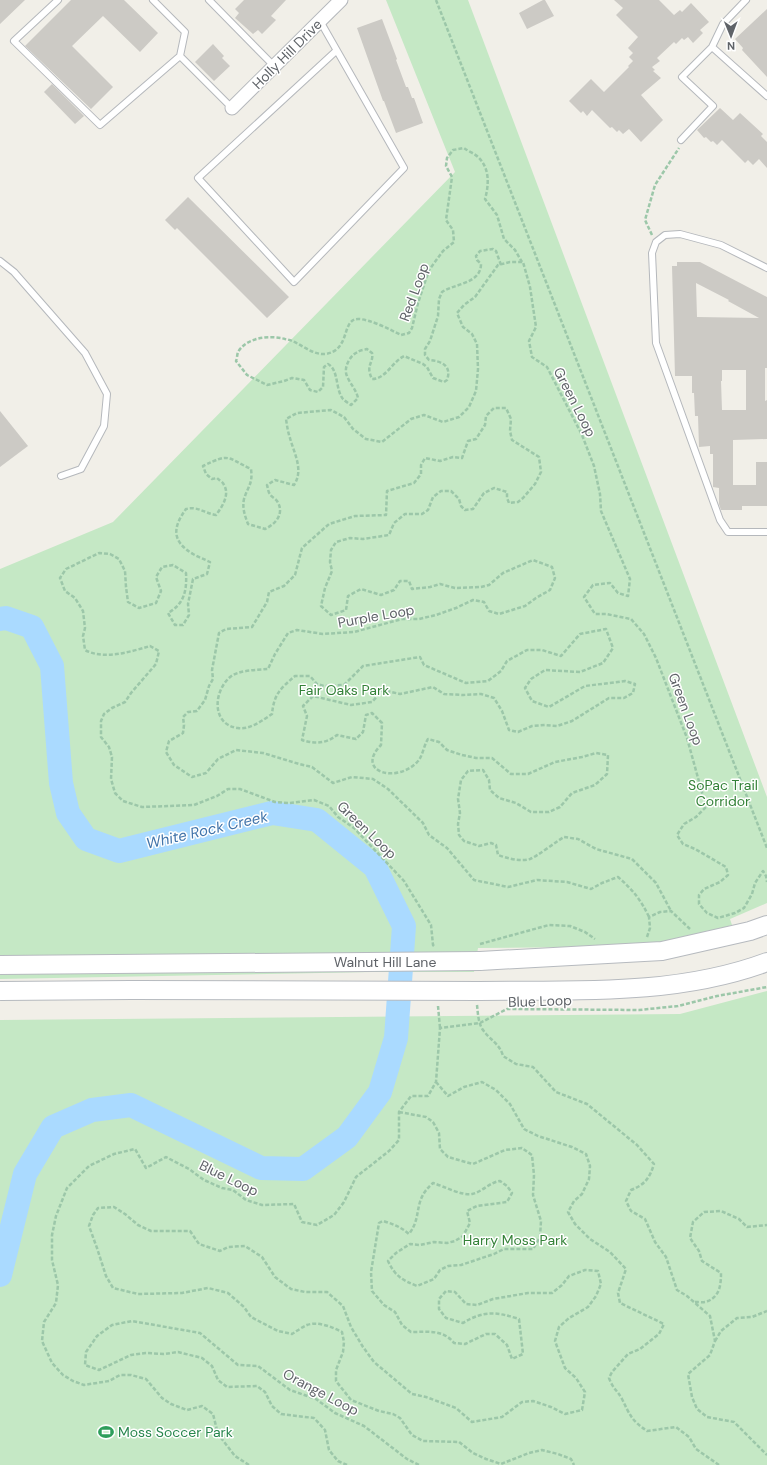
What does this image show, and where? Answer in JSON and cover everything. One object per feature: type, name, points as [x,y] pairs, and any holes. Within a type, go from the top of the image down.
[{"type":"main road","name":"Walnut Hill Lane","points":[[0,965],[479,953],[662,951],[750,931],[767,925]]},
{"type":"main road","name":"Walnut Hill Lane","points":[[0,991],[598,990],[681,983],[717,977],[752,968],[767,962]]},
{"type":"street","name":"Holly Hill Drive","points":[[232,108],[341,0]]},
{"type":"lane","points":[[58,0],[14,41],[100,125],[180,56],[185,32],[153,0]]},
{"type":"lane","points":[[209,0],[275,67]]},
{"type":"lane","points":[[681,140],[713,106],[682,77],[712,47],[723,24],[746,0]]},
{"type":"lane","points":[[320,21],[404,168],[294,282],[198,178],[336,51]]},
{"type":"lane","points":[[712,47],[767,96]]},
{"type":"lane","points":[[180,56],[232,108]]},
{"type":"lane","points":[[767,268],[721,245],[680,234],[665,235],[656,242],[652,253],[656,343],[720,520],[728,532],[767,532]]},
{"type":"lane","points":[[0,261],[14,272],[85,353],[107,394],[104,426],[81,469],[61,476]]},
{"type":"path","points":[[436,0],[767,848]]},
{"type":"path","points":[[656,242],[645,220],[655,185],[680,146],[681,140]]},
{"type":"path","name":"Red Loop","points":[[500,265],[496,251],[493,249],[480,251],[476,256],[476,260],[481,264],[481,268],[476,275],[464,284],[442,292],[439,299],[438,316],[432,336],[425,349],[425,355],[429,360],[437,361],[447,368],[449,374],[447,380],[444,382],[433,378],[427,367],[423,364],[404,356],[398,359],[388,371],[377,379],[372,379],[369,373],[369,366],[372,353],[367,349],[357,352],[350,359],[346,367],[346,375],[356,390],[358,398],[351,405],[343,399],[334,370],[328,364],[324,367],[323,387],[318,392],[310,390],[304,380],[292,378],[267,384],[247,375],[236,362],[238,353],[246,344],[254,339],[266,337],[287,339],[318,354],[326,354],[334,351],[342,345],[344,336],[351,322],[358,319],[378,324],[401,336],[409,333],[412,328],[418,303],[429,270],[443,251],[454,242],[453,230],[446,220],[452,177],[446,166],[446,158],[453,150],[464,148],[478,156],[488,176],[488,190],[485,199],[497,215],[504,239],[515,250],[523,262]]},
{"type":"path","points":[[500,265],[510,262],[523,262]]},
{"type":"path","name":"Green Loop","points":[[523,262],[530,287],[536,327],[529,341],[532,357],[547,367],[582,435],[594,466],[600,494],[601,511],[630,579],[628,596],[618,593],[610,583],[593,585],[584,597],[595,614],[606,614],[631,619],[644,634],[656,658],[687,738],[706,807],[696,817],[684,824],[677,834],[683,844],[726,867],[728,875],[720,882],[704,889],[699,894],[699,904],[707,913],[718,918],[735,913],[744,908],[752,894],[755,883],[763,871],[767,882]]},
{"type":"path","name":"Green Loop","points":[[440,946],[433,945],[431,926],[404,881],[354,828],[338,817],[329,806],[314,800],[289,803],[275,802],[240,789],[228,789],[217,796],[194,805],[142,808],[123,801],[115,793],[111,779],[112,757],[109,747],[101,737],[101,721],[104,714],[112,708],[125,702],[156,664],[159,651],[150,646],[130,651],[102,655],[92,654],[85,650],[83,636],[85,628],[83,611],[75,598],[65,591],[60,578],[66,568],[99,553],[110,554],[119,559],[125,571],[128,602],[139,608],[156,603],[161,591],[156,577],[162,567],[173,565],[186,573],[187,582],[181,602],[176,609],[168,613],[175,625],[183,625],[189,615],[188,604],[193,579],[207,574],[210,562],[192,553],[176,537],[176,528],[179,519],[186,509],[193,507],[209,514],[216,515],[226,500],[224,484],[217,478],[212,479],[206,474],[203,466],[220,458],[232,458],[251,469],[252,478],[244,499],[244,514],[248,524],[265,529],[274,525],[278,519],[280,510],[277,501],[270,494],[267,485],[275,480],[294,485],[298,478],[298,463],[289,436],[286,419],[297,412],[331,410],[344,417],[353,429],[366,439],[382,442],[411,419],[424,415],[443,422],[459,417],[469,407],[476,391],[478,350],[472,334],[463,327],[457,313],[474,297],[498,265],[500,265]]},
{"type":"path","name":"Purple Loop","points":[[649,917],[642,902],[631,888],[618,877],[591,889],[567,882],[537,880],[508,887],[474,880],[447,848],[429,835],[422,823],[413,813],[388,789],[373,779],[352,777],[333,784],[312,767],[263,753],[236,750],[218,759],[206,773],[192,777],[174,765],[166,752],[169,741],[183,733],[184,725],[182,717],[188,712],[197,711],[205,700],[209,686],[213,679],[212,670],[219,633],[226,629],[252,627],[267,602],[269,592],[284,586],[295,575],[302,548],[329,524],[355,516],[386,515],[387,491],[414,483],[421,474],[421,465],[425,458],[440,461],[453,457],[462,458],[468,441],[476,439],[484,425],[486,416],[494,408],[506,408],[511,419],[510,432],[512,440],[540,457],[541,472],[535,484],[523,498],[518,502],[509,503],[507,492],[494,488],[484,492],[473,509],[465,510],[461,506],[459,499],[451,491],[441,491],[433,497],[428,510],[422,514],[405,514],[394,523],[389,535],[363,539],[350,538],[336,542],[331,550],[330,562],[332,571],[325,588],[321,606],[331,615],[346,610],[348,596],[361,589],[381,595],[394,590],[400,581],[409,581],[412,588],[430,587],[440,584],[455,588],[481,587],[489,585],[503,573],[533,560],[552,568],[555,578],[550,590],[525,606],[499,614],[489,611],[484,602],[473,600],[436,615],[402,619],[354,632],[323,634],[297,630],[288,633],[268,668],[238,673],[229,677],[221,690],[217,704],[220,717],[228,725],[240,728],[257,724],[272,714],[274,699],[294,676],[310,676],[317,684],[324,686],[344,685],[363,666],[395,660],[420,657],[424,665],[466,683],[488,681],[501,670],[507,661],[527,650],[542,650],[561,656],[580,634],[606,629],[613,648],[603,663],[580,672],[544,670],[531,678],[525,688],[532,701],[549,707],[585,686],[625,681],[635,684],[633,693],[624,698],[609,698],[572,721],[557,726],[532,726],[518,732],[509,730],[502,711],[494,698],[481,694],[444,694],[433,687],[400,694],[383,690],[372,702],[351,705],[314,696],[303,706],[307,716],[302,740],[313,743],[328,741],[337,735],[356,739],[363,732],[366,715],[372,713],[382,723],[381,745],[375,751],[372,761],[375,768],[383,774],[395,774],[406,771],[419,759],[428,739],[440,742],[447,750],[462,755],[476,758],[492,758],[511,774],[528,774],[555,762],[596,753],[608,755],[607,774],[595,785],[572,793],[560,807],[549,812],[530,812],[516,803],[499,798],[490,790],[489,780],[483,770],[468,771],[461,780],[459,792],[459,835],[464,841],[479,846],[491,843],[496,845],[498,855],[518,859],[530,859],[564,837],[578,839],[596,849],[632,859],[656,883],[671,910]]},
{"type":"path","points":[[646,941],[650,928],[649,917],[660,912],[671,910],[693,932]]},
{"type":"path","points":[[479,953],[549,925],[570,926],[585,932],[600,942]]},
{"type":"path","name":"Blue Loop","points":[[436,1082],[440,1028],[480,1023],[507,1010],[639,1010],[678,1006],[717,996],[767,987]]},
{"type":"path","points":[[480,1023],[483,1030],[501,1048],[503,1056],[516,1064],[533,1067],[556,1092],[587,1104],[637,1145],[654,1164],[651,1174],[640,1187],[631,1190],[626,1200],[632,1211],[645,1219],[656,1242],[666,1257],[677,1290],[695,1302],[710,1316],[715,1341]]},
{"type":"path","points":[[399,1112],[411,1096],[428,1096],[436,1082],[448,1096],[464,1087],[482,1082],[496,1090],[510,1104],[524,1129],[538,1136],[572,1147],[586,1154],[590,1166],[589,1179],[582,1194],[574,1201],[568,1212],[575,1224],[590,1239],[610,1252],[626,1269],[618,1293],[620,1303],[664,1324],[659,1334],[640,1349],[628,1354],[612,1372],[609,1378],[612,1387],[621,1398],[635,1423],[647,1431],[676,1427],[689,1436],[696,1449],[719,1465]]},
{"type":"path","name":"Blue Loop","points":[[249,1465],[235,1456],[218,1434],[213,1414],[202,1406],[187,1410],[171,1404],[162,1398],[146,1379],[131,1375],[120,1375],[109,1381],[84,1385],[62,1375],[52,1362],[42,1341],[44,1322],[56,1302],[58,1285],[52,1260],[52,1235],[56,1216],[67,1188],[89,1166],[114,1154],[135,1149],[146,1168],[166,1157],[190,1169],[204,1180],[222,1188],[233,1190],[246,1200],[262,1205],[294,1204],[302,1222],[317,1225],[334,1215],[344,1202],[356,1177],[389,1151],[399,1140],[399,1112]]},
{"type":"path","name":"Orange Loop","points":[[399,1112],[426,1117],[433,1122],[439,1133],[440,1148],[448,1157],[473,1164],[505,1150],[522,1148],[532,1154],[534,1175],[533,1195],[542,1221],[540,1237],[533,1249],[504,1249],[461,1265],[448,1266],[440,1270],[434,1279],[417,1286],[403,1280],[392,1270],[388,1261],[396,1253],[410,1244],[434,1242],[447,1243],[455,1241],[464,1236],[470,1222],[467,1211],[477,1206],[507,1202],[512,1193],[507,1186],[500,1181],[494,1182],[471,1194],[458,1192],[433,1183],[426,1189],[420,1198],[413,1228],[409,1234],[402,1228],[393,1224],[383,1221],[379,1224],[371,1272],[372,1291],[384,1305],[395,1312],[402,1325],[411,1332],[433,1331],[450,1337],[454,1343],[465,1344],[486,1334],[495,1334],[507,1345],[512,1359],[522,1354],[519,1319],[507,1315],[486,1313],[474,1316],[464,1323],[446,1318],[439,1309],[439,1299],[446,1291],[455,1292],[466,1304],[477,1305],[493,1299],[521,1294],[552,1293],[570,1276],[585,1270],[598,1271],[600,1284],[596,1296],[588,1307],[569,1318],[559,1327],[555,1341],[565,1368],[576,1378],[585,1392],[582,1410],[565,1414],[551,1407],[533,1401],[522,1402],[502,1417],[472,1422],[456,1408],[426,1397],[412,1394],[374,1362],[351,1327],[343,1306],[327,1292],[306,1292],[291,1289],[275,1277],[262,1257],[245,1246],[228,1246],[220,1251],[200,1244],[190,1231],[151,1232],[138,1225],[114,1207],[98,1208],[93,1215],[89,1226],[106,1276],[113,1288],[138,1294],[182,1293],[208,1288],[228,1293],[244,1307],[251,1317],[278,1331],[292,1334],[307,1325],[320,1324],[334,1328],[342,1332],[344,1342],[343,1352],[336,1370],[336,1381],[351,1400],[379,1411],[393,1414],[400,1418],[412,1435],[423,1441],[440,1440],[459,1442],[473,1453],[501,1464],[529,1453],[542,1450],[558,1454],[571,1460],[574,1465]]},
{"type":"path","points":[[695,1302],[708,1302],[717,1294],[721,1285],[721,1273],[702,1261],[699,1251],[690,1238],[693,1222],[704,1212],[721,1211],[739,1219],[747,1227],[767,1225]]},
{"type":"path","points":[[767,1311],[752,1317],[737,1318],[721,1331],[715,1341],[710,1355],[688,1374],[692,1397],[697,1409],[707,1417],[734,1422],[767,1456]]},
{"type":"path","name":"Orange Loop","points":[[347,1465],[338,1461],[328,1450],[325,1430],[314,1418],[281,1414],[272,1406],[265,1392],[257,1386],[227,1387],[218,1380],[212,1366],[202,1358],[178,1352],[164,1354],[146,1353],[131,1355],[99,1370],[85,1365],[86,1352],[98,1336],[112,1325],[132,1321],[200,1333],[238,1365],[258,1366],[290,1390],[316,1399],[335,1413],[364,1426],[407,1459],[419,1465]]},
{"type":"green space","name":"Fair Oaks Park","points":[[386,0],[468,0],[767,797],[767,903],[730,919],[732,925],[678,942],[578,947],[478,948],[474,972],[372,972],[0,979],[0,569],[113,522],[455,172]]},
{"type":"green space","name":"Harry Moss Park","points":[[767,991],[767,1465],[0,1465],[0,1020],[680,1014]]},
{"type":"building","points":[[0,0],[25,0],[0,24]]},
{"type":"building","points":[[71,0],[124,0],[158,33],[140,52],[103,16],[72,46],[113,87],[91,109],[25,46]]},
{"type":"building","points":[[244,0],[286,0],[271,16],[276,20],[262,34],[258,30],[253,34],[235,18],[239,13],[235,9]]},
{"type":"building","points":[[545,0],[554,16],[527,29],[519,13]]},
{"type":"building","points":[[614,0],[659,0],[674,15],[680,10],[682,12],[691,3],[709,22],[700,30],[703,33],[693,43],[688,37],[684,40],[682,38],[676,44],[674,42],[657,58],[660,61],[652,67],[655,70],[653,71],[661,78],[641,95],[663,120],[641,142],[629,129],[623,134],[619,130],[617,132],[612,127],[610,128],[592,110],[587,116],[583,111],[581,113],[569,101],[591,79],[604,92],[633,61],[629,57],[633,53],[628,48],[638,37],[616,15],[623,8]]},
{"type":"building","points":[[767,9],[767,77],[742,50],[743,48],[735,39]]},
{"type":"building","points":[[382,19],[406,87],[408,87],[412,98],[414,98],[423,123],[396,133],[357,28]]},
{"type":"building","points":[[213,44],[224,56],[222,58],[230,66],[214,81],[195,62]]},
{"type":"building","points":[[52,84],[84,116],[75,124],[44,92]]},
{"type":"building","points":[[720,108],[733,120],[740,113],[763,134],[761,136],[767,142],[767,168],[759,159],[753,165],[748,160],[745,163],[722,140],[717,145],[706,137],[704,138],[697,130]]},
{"type":"building","points":[[188,197],[289,297],[267,318],[177,228],[175,230],[165,220]]},
{"type":"building","points":[[677,262],[700,262],[767,297],[767,368],[765,368],[765,401],[767,400],[767,439],[733,440],[733,485],[756,485],[756,462],[767,462],[767,506],[742,506],[742,510],[721,510],[719,504],[719,488],[713,487],[713,454],[710,454],[710,446],[699,447],[698,416],[695,416],[694,393],[692,393],[692,376],[675,376],[672,266],[677,266]],"holes":[[[696,283],[729,300],[728,301],[759,318],[697,317]],[[722,370],[746,370],[746,410],[722,410]]]},
{"type":"building","points":[[0,411],[28,446],[0,467]]},
{"type":"waterway","name":"White Rock Creek","points":[[0,619],[6,618],[32,627],[52,666],[61,783],[68,813],[86,839],[119,851],[272,813],[317,820],[375,867],[404,926],[396,1038],[380,1092],[347,1137],[303,1169],[261,1168],[131,1105],[92,1110],[53,1127],[25,1174],[0,1275]]},
{"type":"place","name":"Moss Soccer Park","points":[[106,1432]]},
{"type":"park label","name":"SoPac Trail Corridor","points":[[723,794]]}]
